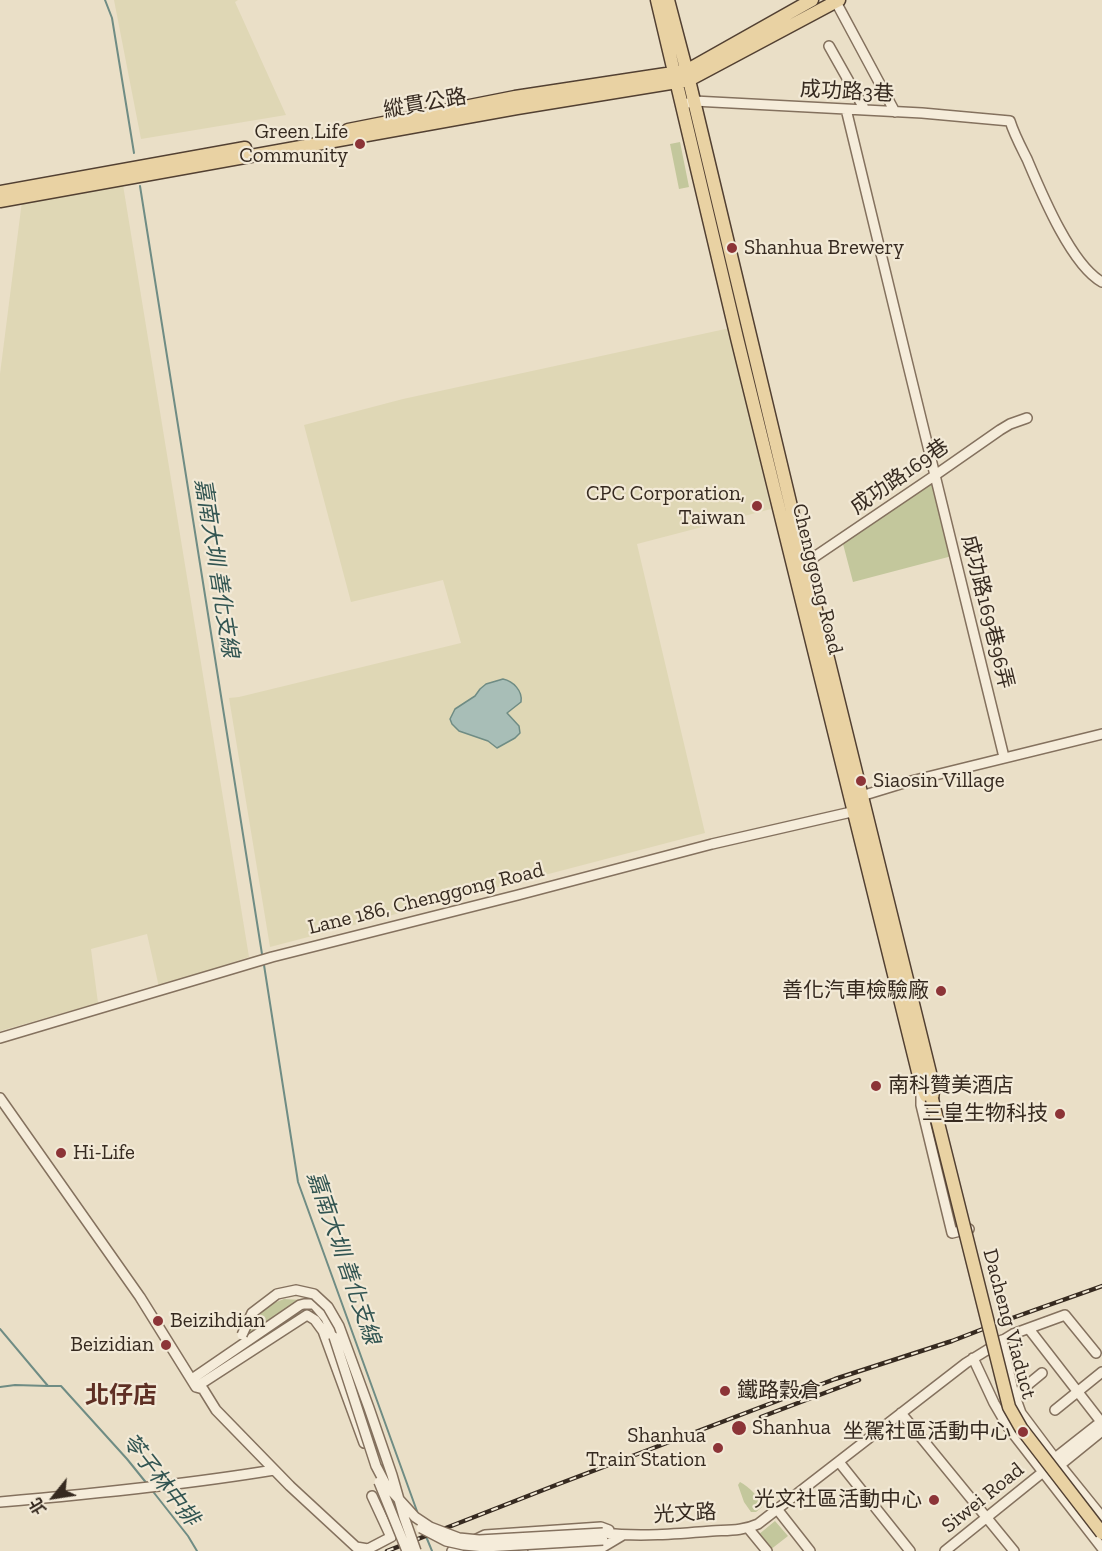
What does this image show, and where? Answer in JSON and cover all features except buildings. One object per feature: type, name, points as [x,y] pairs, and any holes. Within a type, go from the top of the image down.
[{"type":"main road","points":[[657,0],[682,76]]},
{"type":"main road","points":[[668,0],[682,76]]},
{"type":"main road","name":"縱貫公路","points":[[0,192],[283,142],[515,97],[682,76],[812,0]]},
{"type":"main road","name":"縱貫公路","points":[[0,201],[682,76],[838,1]]},
{"type":"main road","name":"Chenggong Road","points":[[682,76],[926,1082],[933,1091],[932,1099]]},
{"type":"main road","name":"Dacheng Viaduct","points":[[932,1099],[1009,1407],[1021,1428],[1102,1533]]},
{"type":"street","points":[[838,1],[895,112]]},
{"type":"street","points":[[828,46],[865,110]]},
{"type":"street","name":"成功路3巷","points":[[688,103],[865,110],[1010,121],[1036,183],[1057,224],[1091,275],[1102,282]]},
{"type":"street","name":"成功路169巷96弄","points":[[846,109],[1004,757]]},
{"type":"street","name":"成功路169巷","points":[[800,567],[1010,423],[1027,418]]},
{"type":"street","name":"Lane 186, Chenggong Road","points":[[0,1038],[272,957],[712,844],[858,804],[907,782],[1102,734]]},
{"type":"street","name":"Chenggong Road","points":[[926,1082],[937,1099],[969,1230],[952,1233],[921,1105],[926,1082]]},
{"type":"street","points":[[0,1098],[140,1297],[194,1383],[203,1389],[216,1410],[274,1470],[356,1547],[368,1549],[391,1537],[372,1496]]},
{"type":"street","points":[[233,1352],[252,1312],[276,1294],[297,1290],[314,1294],[328,1307],[339,1326],[365,1397],[416,1551]]},
{"type":"street","points":[[194,1383],[233,1352],[304,1304],[314,1304],[326,1318],[334,1337],[376,1466],[386,1485],[415,1517],[430,1527],[459,1538],[479,1540],[622,1535]]},
{"type":"street","points":[[194,1383],[307,1315],[315,1320],[323,1331],[407,1551]]},
{"type":"street","points":[[767,1551],[748,1528],[758,1524],[973,1358],[1002,1340],[1065,1315],[1096,1353]]},
{"type":"street","points":[[1029,1329],[1102,1422],[1058,1462]]},
{"type":"street","points":[[1002,1340],[1014,1396],[1024,1417],[1102,1516]]},
{"type":"street","points":[[973,1358],[998,1411],[1011,1431],[1102,1548]]},
{"type":"street","points":[[1055,1410],[1102,1372]]},
{"type":"street","points":[[1014,1396],[1042,1373]]},
{"type":"street","points":[[901,1413],[1014,1551]]},
{"type":"street","points":[[1058,1462],[1102,1431]]},
{"type":"street","points":[[838,1462],[910,1551]]},
{"type":"street","points":[[0,1502],[113,1492],[274,1470]]},
{"type":"street","name":"Siwei Road","points":[[945,1551],[1043,1473]]},
{"type":"street","points":[[377,1477],[392,1501],[417,1525],[446,1540],[464,1545],[485,1547],[603,1536]]},
{"type":"street","points":[[777,1509],[810,1551]]},
{"type":"street","points":[[452,1551],[469,1547],[485,1535],[601,1527],[622,1535]]},
{"type":"street","name":"光文路","points":[[622,1535],[691,1533],[748,1528]]},
{"type":"street","points":[[533,1551],[603,1547],[622,1535]]},
{"type":"shaded area","points":[[114,0],[238,0],[235,2],[286,115],[141,139]]},
{"type":"shaded area","points":[[123,185],[249,957],[159,987],[147,934],[91,949],[98,1003],[0,1031],[0,374],[22,201]]},
{"type":"shaded area","points":[[730,328],[771,509],[637,544],[705,833],[270,947],[229,698],[461,643],[443,580],[351,602],[304,425],[403,399]]},
{"type":"green space","points":[[680,142],[689,187],[679,189],[670,144]]},
{"type":"green space","points":[[934,482],[952,556],[853,582],[843,544]]},
{"type":"green space","points":[[284,1299],[301,1300],[247,1336],[266,1306]]},
{"type":"green space","points":[[740,1482],[759,1499],[762,1507],[756,1512],[751,1512],[744,1502],[738,1485]]},
{"type":"green space","points":[[775,1521],[788,1536],[770,1550],[758,1535]]},
{"type":"water","points":[[503,679],[514,684],[519,690],[521,702],[507,713],[519,726],[520,733],[497,748],[488,741],[459,731],[450,719],[455,709],[475,696],[486,684]]},
{"type":"waterway","name":"嘉南大圳 善化支線","points":[[105,0],[112,18],[134,153]]},
{"type":"waterway","name":"嘉南大圳 善化支線","points":[[140,186],[262,954]]},
{"type":"waterway","name":"嘉南大圳 善化支線","points":[[264,965],[298,1182],[418,1514]]},
{"type":"waterway","name":"苓子林中排","points":[[0,1329],[48,1386],[61,1386],[148,1485]]},
{"type":"waterway","points":[[0,1387],[48,1386]]},
{"type":"waterway","name":"苓子林中排","points":[[151,1489],[197,1551]]},
{"type":"waterway","name":"嘉南大圳 善化支線","points":[[425,1534],[432,1551]]},
{"type":"railway","points":[[387,1551],[835,1379],[952,1341],[1102,1286]]},
{"type":"railway","points":[[761,1417],[859,1380]]},
{"type":"place","name":"Green Life Community","points":[[360,144]]},
{"type":"place","name":"Shanhua Brewery","points":[[732,248]]},
{"type":"place","name":"CPC Corporation, Taiwan","points":[[757,506]]},
{"type":"place","name":"Siaosin Village","points":[[861,781]]},
{"type":"place","name":"善化汽車檢驗廠","points":[[941,991]]},
{"type":"place","name":"南科贊美酒店","points":[[876,1086]]},
{"type":"place","name":"三皇生物科技","points":[[1060,1114]]},
{"type":"place","name":"Hi-Life","points":[[61,1153]]},
{"type":"place","name":"Beizihdian","points":[[158,1321]]},
{"type":"place","name":"Beizidian","points":[[166,1345]]},
{"type":"place","name":"鐵路穀倉","points":[[725,1391]]},
{"type":"place","name":"Shanhua","points":[[739,1428]]},
{"type":"place","name":"坐駕社區活動中心","points":[[1023,1432]]},
{"type":"place","name":"Shanhua Train Station","points":[[718,1448]]},
{"type":"place","name":"光文社區活動中心","points":[[934,1500]]},
{"type":"district","name":"北仔店","points":[[121,1396]]}]
